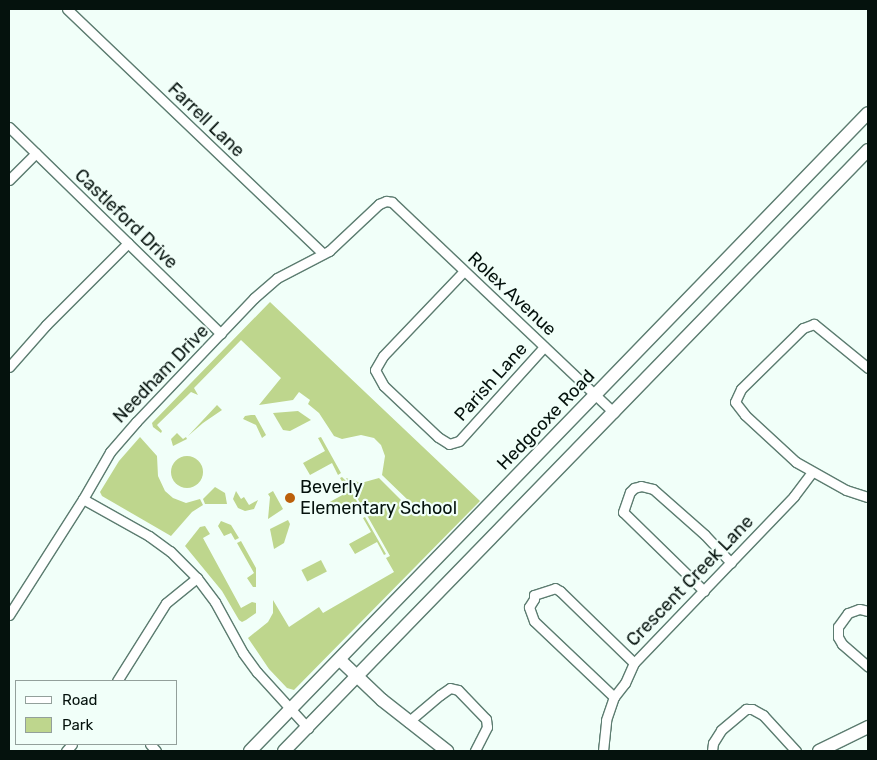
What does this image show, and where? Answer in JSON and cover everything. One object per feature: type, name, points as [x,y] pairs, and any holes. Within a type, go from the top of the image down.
[{"type":"main road","name":"Hedgcoxe Road","points":[[250,751],[868,113]]},
{"type":"main road","points":[[284,751],[358,677],[868,150]]},
{"type":"main road","points":[[340,660],[408,722],[447,751]]},
{"type":"main road","points":[[819,751],[868,727]]},
{"type":"street","name":"Farrell Lane","points":[[67,9],[323,254]]},
{"type":"street","name":"Castleford Drive","points":[[9,127],[221,334]]},
{"type":"street","points":[[9,180],[36,153]]},
{"type":"street","name":"Needham Drive","points":[[9,615],[83,499],[110,452],[254,298],[277,278],[329,251],[379,204],[386,201]]},
{"type":"street","name":"Rolex Avenue","points":[[386,201],[392,202],[614,413]]},
{"type":"street","points":[[9,367],[46,325],[128,243]]},
{"type":"street","name":"Parish Lane","points":[[464,271],[384,356],[375,370],[384,386],[438,437],[448,444],[459,442],[544,347]]},
{"type":"street","points":[[868,368],[814,324],[803,328],[741,390],[735,402],[744,415],[796,462],[846,490],[868,497]]},
{"type":"street","name":"Crescent Creek Lane","points":[[602,751],[606,720],[614,696],[625,683],[634,663],[794,496],[812,472]]},
{"type":"street","points":[[704,591],[623,512],[630,492],[634,488],[641,486],[653,489],[705,535],[731,563]]},
{"type":"street","points":[[83,499],[149,536],[170,551],[198,578],[215,602],[243,653],[308,728]]},
{"type":"street","points":[[118,680],[166,603],[198,578]]},
{"type":"street","points":[[614,696],[534,621],[530,607],[534,595],[555,588],[560,590],[634,663]]},
{"type":"street","points":[[868,611],[860,609],[848,612],[838,627],[838,637],[842,644],[868,667]]},
{"type":"street","points":[[408,722],[440,694],[450,688],[458,690],[486,718],[487,727],[475,751]]},
{"type":"street","points":[[712,751],[713,743],[721,730],[746,709],[752,709],[763,715],[796,751]]},
{"type":"green space","points":[[270,302],[480,501],[294,690],[287,688],[269,669],[248,638],[268,622],[273,613],[273,600],[289,627],[319,607],[323,613],[394,572],[386,558],[390,556],[346,478],[361,483],[379,478],[406,505],[410,502],[382,475],[385,456],[381,445],[374,438],[361,435],[342,439],[334,436],[319,413],[308,404],[310,400],[299,392],[293,400],[259,405],[281,378],[241,340],[194,388],[198,395],[191,392],[157,425],[162,431],[161,433],[153,427],[152,423]]},
{"type":"green space","points":[[217,405],[222,410],[188,436]]},
{"type":"green space","points":[[298,411],[311,420],[290,431],[283,430],[273,413]]},
{"type":"green space","points":[[255,415],[266,435],[262,438],[256,425],[243,419],[245,416]]},
{"type":"green space","points":[[177,433],[183,439],[186,437],[187,439],[173,446],[171,439]]},
{"type":"green space","points":[[140,437],[157,456],[158,476],[165,491],[173,498],[186,503],[200,499],[203,505],[192,512],[171,536],[102,496],[100,492],[119,461]]},
{"type":"green space","points":[[321,437],[341,473],[338,475],[332,463],[310,475],[303,463],[325,451],[318,438]]},
{"type":"green space","points":[[187,456],[193,457],[198,461],[202,466],[202,478],[198,483],[193,487],[187,488],[181,487],[176,483],[172,478],[171,472],[172,466],[176,461],[181,457]]},
{"type":"green space","points":[[342,477],[364,514],[362,515],[354,502],[332,514],[326,504],[348,492],[340,478]]},
{"type":"green space","points":[[215,487],[225,493],[227,504],[205,504],[203,499]]},
{"type":"green space","points":[[236,491],[241,499],[244,497],[249,505],[258,500],[254,509],[245,511],[238,508],[233,499]]},
{"type":"green space","points":[[273,491],[283,509],[268,519],[270,497],[268,494]]},
{"type":"green space","points":[[365,517],[386,554],[384,555],[377,542],[355,554],[349,544],[371,532],[363,518]]},
{"type":"green space","points":[[288,520],[290,524],[284,543],[274,549],[270,529]]},
{"type":"green space","points":[[221,521],[231,525],[239,538],[235,540],[231,533],[224,536],[218,526]]},
{"type":"green space","points":[[205,526],[210,534],[203,538],[241,608],[252,602],[256,603],[256,613],[242,622],[222,591],[185,546],[200,527]]},
{"type":"green space","points":[[241,541],[256,568],[256,587],[253,587],[247,578],[254,573],[237,543]]},
{"type":"green space","points":[[321,560],[327,572],[307,582],[301,570]]},
{"type":"place","name":"Beverly Elementary School","points":[[290,498]]}]
